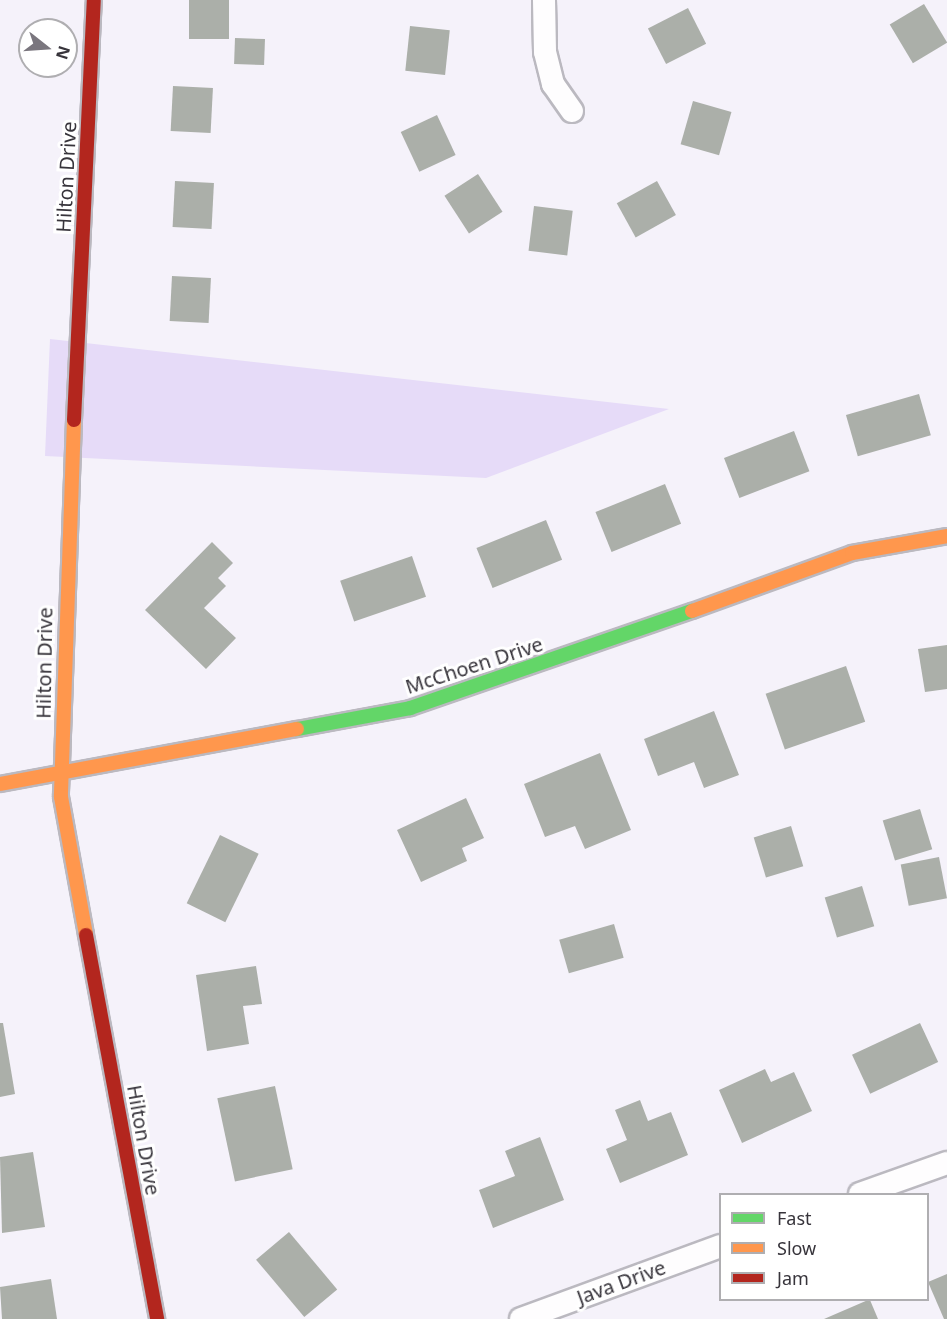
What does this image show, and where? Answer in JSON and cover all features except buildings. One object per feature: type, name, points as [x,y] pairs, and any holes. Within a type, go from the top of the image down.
[{"type":"street","name":"Hilton Drive","points":[[94,0],[65,604],[61,797],[157,1319]]},
{"type":"street","points":[[544,0],[545,52],[553,84],[572,111]]},
{"type":"street","name":"McChoen Drive","points":[[0,784],[410,708],[499,680],[852,553],[947,536]]},
{"type":"street","points":[[863,1193],[947,1163]]},
{"type":"street","name":"Java Drive","points":[[521,1319],[719,1246]]},
{"type":"shaded area","points":[[50,339],[669,409],[486,478],[45,456]]},
{"type":"traffic: fast","points":[[297,729],[410,708],[692,611]]},
{"type":"traffic: slow","points":[[74,420],[61,797],[86,935]]},
{"type":"traffic: slow","points":[[692,611],[852,553],[947,536]]},
{"type":"traffic: slow","points":[[0,784],[297,729]]},
{"type":"traffic: jam","points":[[74,420],[94,0]]},
{"type":"traffic: jam","points":[[86,935],[157,1319]]}]
